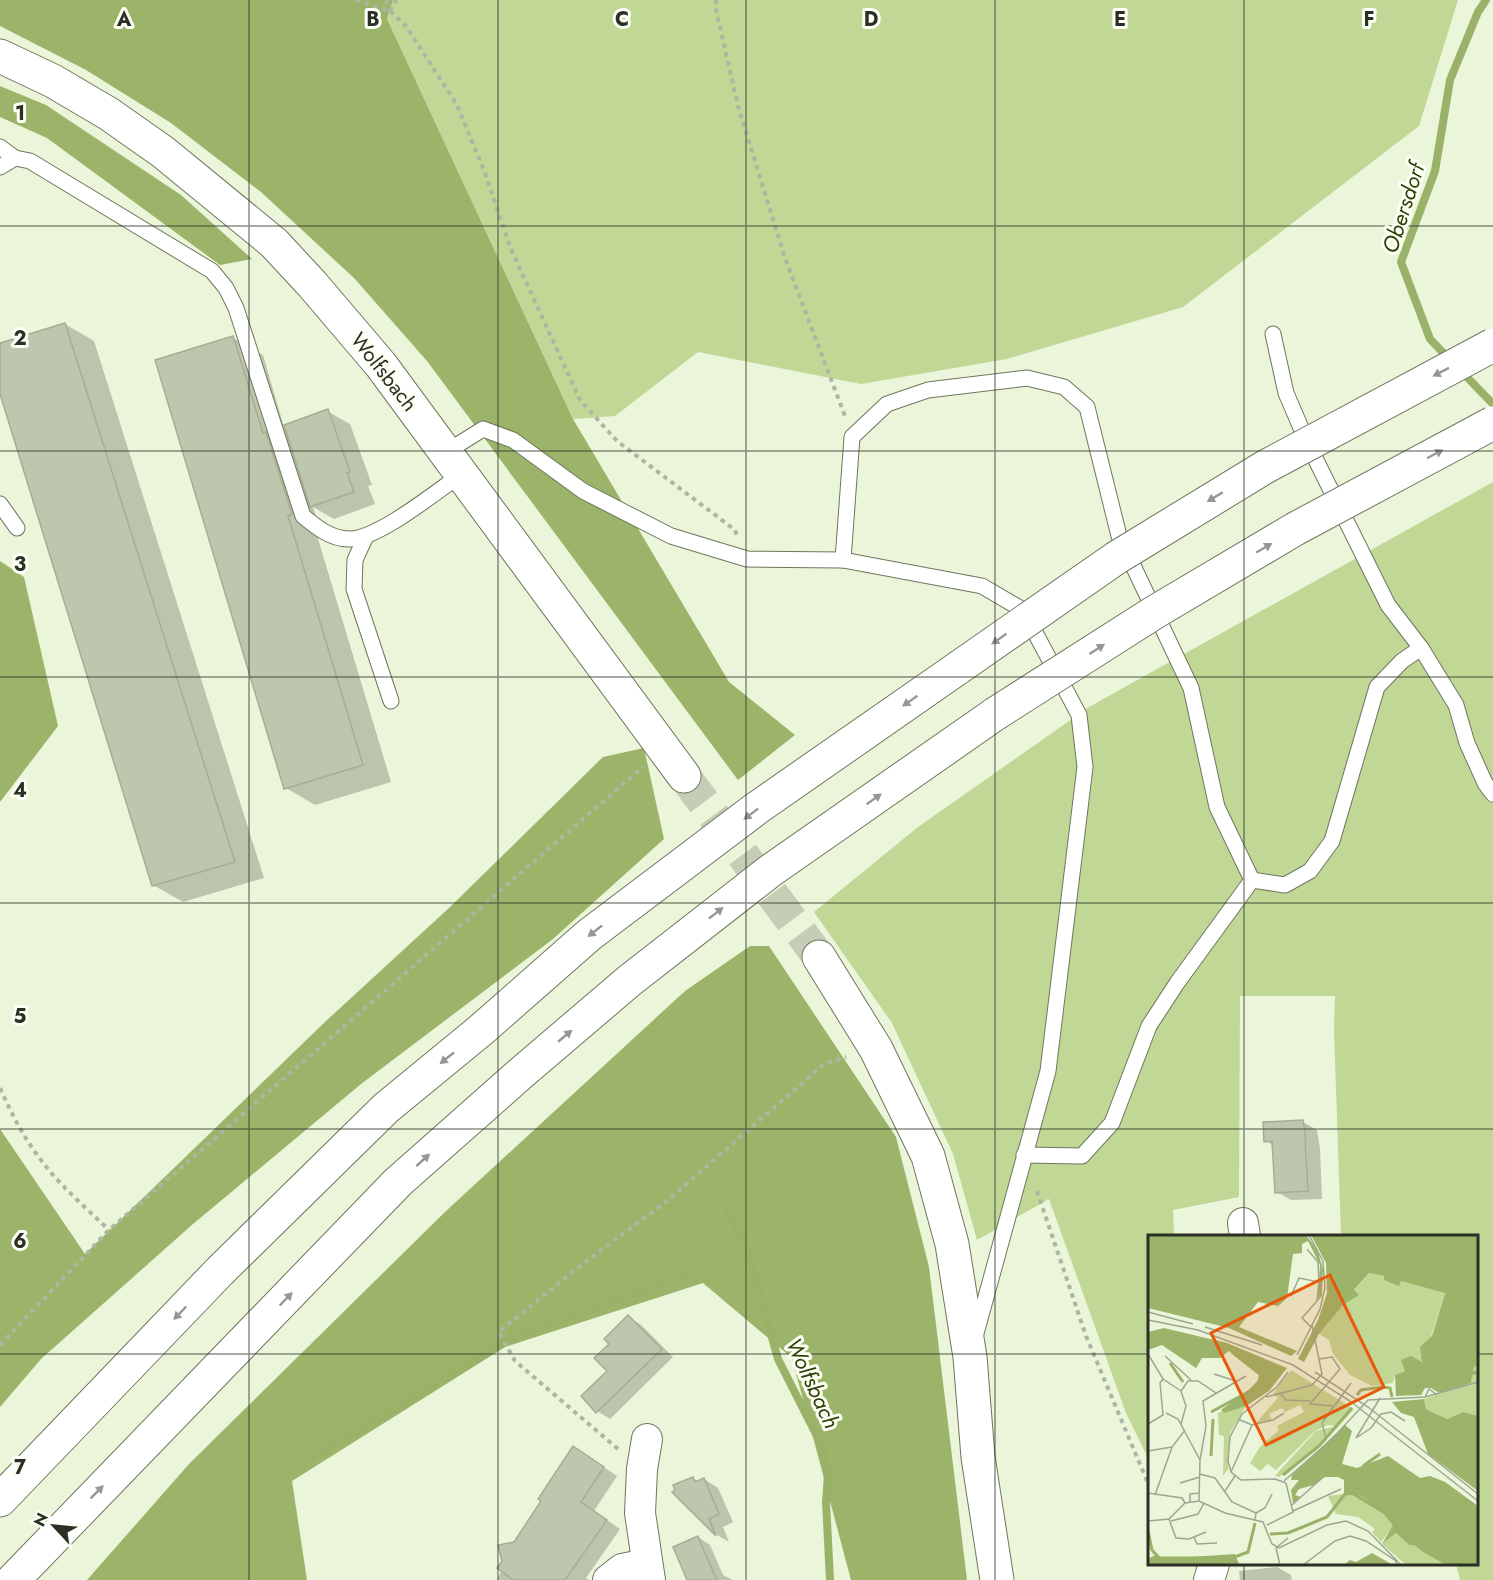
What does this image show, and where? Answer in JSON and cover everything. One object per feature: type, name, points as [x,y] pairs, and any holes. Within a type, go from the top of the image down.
[{"type":"main road","name":"Wolfsbach","points":[[0,56],[53,81],[109,114],[163,152],[274,243],[381,365],[684,776]]},
{"type":"main road","points":[[0,1500],[220,1271],[386,1108],[481,1030],[589,935],[757,808],[1116,558],[1264,467],[1493,345]]},
{"type":"main road","points":[[13,1580],[398,1182],[629,981],[770,871],[995,714],[1155,612],[1275,541],[1493,423]]},
{"type":"main road","points":[[819,957],[876,1049],[928,1156],[952,1244],[970,1357],[978,1457],[997,1580]]},
{"type":"street","points":[[608,1580],[622,1569],[649,1572],[640,1513],[646,1439]]},
{"type":"street","points":[[1209,1580],[1213,1565]]},
{"type":"lane","points":[[0,147],[15,158],[30,161],[212,271],[226,288],[236,308],[303,516],[319,529],[333,536],[348,539],[366,536],[396,519],[454,463],[483,429],[513,440],[583,491],[671,536],[747,559],[843,560],[982,586],[1023,610],[1080,715],[1085,767],[1048,1071],[970,1357]]},
{"type":"lane","points":[[0,167],[15,158]]},
{"type":"lane","points":[[1273,334],[1286,393],[1307,442],[1388,605],[1421,648],[1456,705],[1467,743],[1485,783],[1493,794]]},
{"type":"lane","points":[[843,560],[852,437],[887,404],[928,390],[1027,378],[1064,387],[1087,407],[1119,536],[1191,688],[1217,807],[1252,880]]},
{"type":"lane","points":[[0,504],[17,528]]},
{"type":"lane","points":[[366,536],[356,560],[354,589],[391,701]]},
{"type":"lane","points":[[1252,880],[1285,885],[1310,871],[1332,841],[1377,687],[1402,661],[1421,648]]},
{"type":"lane","points":[[1024,1155],[1082,1156],[1112,1123],[1149,1026],[1177,983],[1252,880]]},
{"type":"path","points":[[356,0],[390,11],[406,26],[457,105],[485,173],[510,247],[580,400],[617,441],[735,530],[747,559]]},
{"type":"path","points":[[386,0],[390,11]]},
{"type":"path","points":[[390,11],[396,0]]},
{"type":"path","points":[[717,0],[715,4],[738,106],[785,258],[852,437]]},
{"type":"path","points":[[0,1345],[109,1230],[664,749]]},
{"type":"path","points":[[642,1469],[515,1361],[499,1332],[576,1269],[667,1201],[824,1064],[876,1049]]},
{"type":"path","points":[[0,1088],[14,1119],[39,1158],[109,1230]]},
{"type":"path","points":[[1024,1155],[1086,1336],[1148,1486]]},
{"type":"green space","points":[[0,0],[393,0],[387,19],[573,419],[729,682],[795,735],[738,780],[427,361],[354,278],[261,192],[171,123],[86,70],[0,26]]},
{"type":"green space","points":[[393,0],[1458,0],[1419,126],[1183,307],[1007,359],[861,384],[698,352],[615,416],[573,419],[387,19]]},
{"type":"green space","points":[[0,86],[46,105],[181,195],[252,259],[220,265],[47,138],[0,117]]},
{"type":"green space","points":[[1493,482],[1493,1580],[1460,1580],[1456,1565],[1478,1565],[1478,1235],[1341,1235],[1334,1030],[1335,996],[1240,996],[1239,1197],[1173,1210],[1174,1235],[1148,1235],[1148,1458],[1126,1413],[1049,1199],[977,1240],[953,1154],[892,1023],[814,912],[918,827],[1089,707]]},
{"type":"green space","points":[[0,561],[24,577],[58,726],[0,802]]},
{"type":"green space","points":[[644,748],[664,839],[553,939],[361,1084],[193,1224],[41,1359],[0,1407],[0,1129],[85,1254],[326,1021],[449,908],[603,757]]},
{"type":"green space","points":[[750,946],[769,946],[896,1137],[929,1267],[967,1580],[851,1580],[792,1358],[703,1283],[505,1347],[292,1481],[307,1580],[87,1580],[189,1464],[446,1211],[685,991]]},
{"type":"building","points":[[65,323],[235,862],[152,886],[0,394],[0,343]]},
{"type":"building","points":[[233,336],[263,433],[266,432],[292,514],[288,516],[363,765],[284,789],[155,360]]},
{"type":"building","points":[[328,409],[350,472],[347,473],[354,492],[310,507],[284,425]]},
{"type":"building","points":[[1303,1120],[1308,1191],[1275,1193],[1272,1141],[1264,1142],[1263,1122]]},
{"type":"building","points":[[628,1315],[662,1349],[596,1413],[581,1396],[607,1371],[594,1358],[609,1344],[604,1339]]},
{"type":"building","points":[[573,1446],[604,1467],[581,1502],[607,1520],[565,1580],[513,1580],[497,1568],[502,1561],[498,1545],[514,1542],[541,1501],[538,1499]]},
{"type":"building","points":[[693,1477],[695,1482],[704,1478],[719,1514],[709,1519],[716,1536],[672,1492],[675,1490],[673,1485]]},
{"type":"building","points":[[698,1536],[717,1580],[687,1580],[673,1547]]},
{"type":"waterway","name":"Obersdorf","points":[[1451,361],[1430,339],[1401,262],[1435,171],[1450,80],[1478,12],[1486,0]]},
{"type":"waterway","name":"Obersdorf","points":[[1460,370],[1493,404]]},
{"type":"waterway","name":"Wolfsbach","points":[[727,1209],[748,1252],[778,1359],[821,1444],[828,1474],[826,1502],[830,1580]]},
{"type":"waterway","points":[[310,1459],[514,1337],[703,1269]]},
{"type":"tunnel","points":[[684,776],[819,957]]}]
